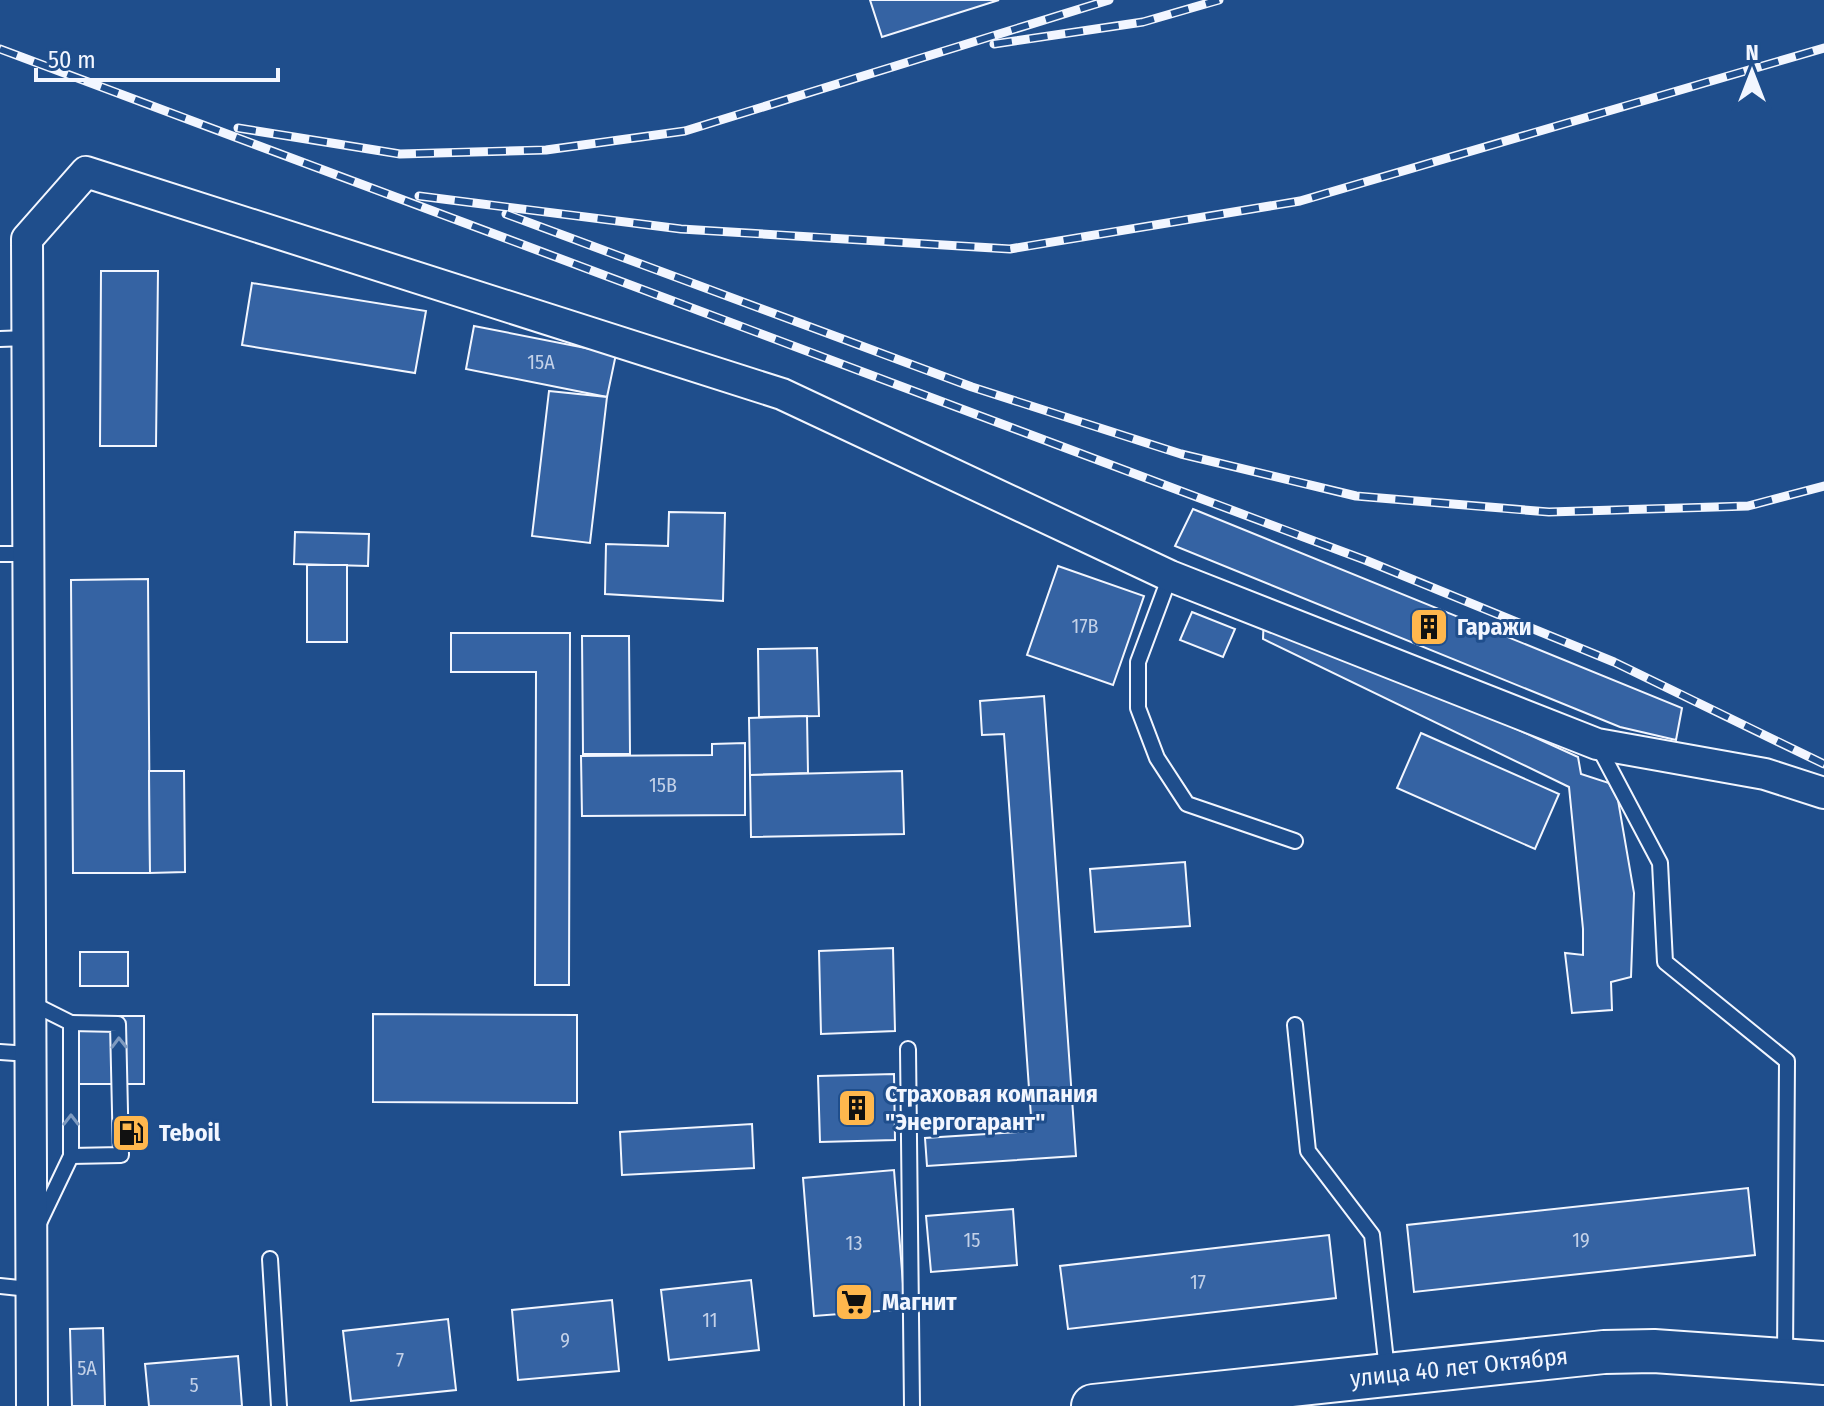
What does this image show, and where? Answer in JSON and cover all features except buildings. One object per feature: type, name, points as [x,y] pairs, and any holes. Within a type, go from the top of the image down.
[{"type":"main road","name":"улица 40 лет Октября","points":[[1093,1406],[1314,1393],[1387,1373],[1604,1352],[1654,1351],[1804,1362]]},
{"type":"street","points":[[32,1406],[15,1288],[29,1245],[14,1053],[30,1002],[14,554],[14,338],[27,239],[86,172],[782,394],[1170,576],[1597,744],[1765,774],[1824,793]]},
{"type":"lane","points":[[1170,576],[1138,662],[1138,708],[1157,758],[1187,804],[1295,841]]},
{"type":"lane","points":[[1597,744],[1660,863],[1665,962],[1787,1061],[1804,1362]]},
{"type":"lane","points":[[30,1002],[71,1023],[118,1024],[121,1155],[71,1156]]},
{"type":"lane","points":[[29,1245],[71,1156],[71,1023]]},
{"type":"lane","points":[[1295,1025],[1308,1151],[1372,1235],[1387,1373]]},
{"type":"lane","points":[[908,1049],[912,1406]]},
{"type":"lane","points":[[270,1259],[279,1406]]},
{"type":"railway","points":[[238,128],[400,154],[546,150],[685,131],[1109,0]]},
{"type":"railway","points":[[994,44],[1143,22],[1219,0]]},
{"type":"railway","points":[[419,196],[681,229],[1010,249],[1300,201],[1824,48]]},
{"type":"railway","points":[[0,49],[1365,560],[1614,662],[1824,764]]},
{"type":"railway","points":[[506,214],[972,387],[1181,454],[1356,496],[1549,512],[1748,506],[1824,486]]},
{"type":"place","name":"Гаражи","points":[[1429,627]]},
{"type":"place","name":"Страховая компания \"Энергогарант\"","points":[[857,1108]]},
{"type":"place","name":"Teboil","points":[[131,1133]]},
{"type":"place","name":"Магнит","points":[[854,1302]]}]
